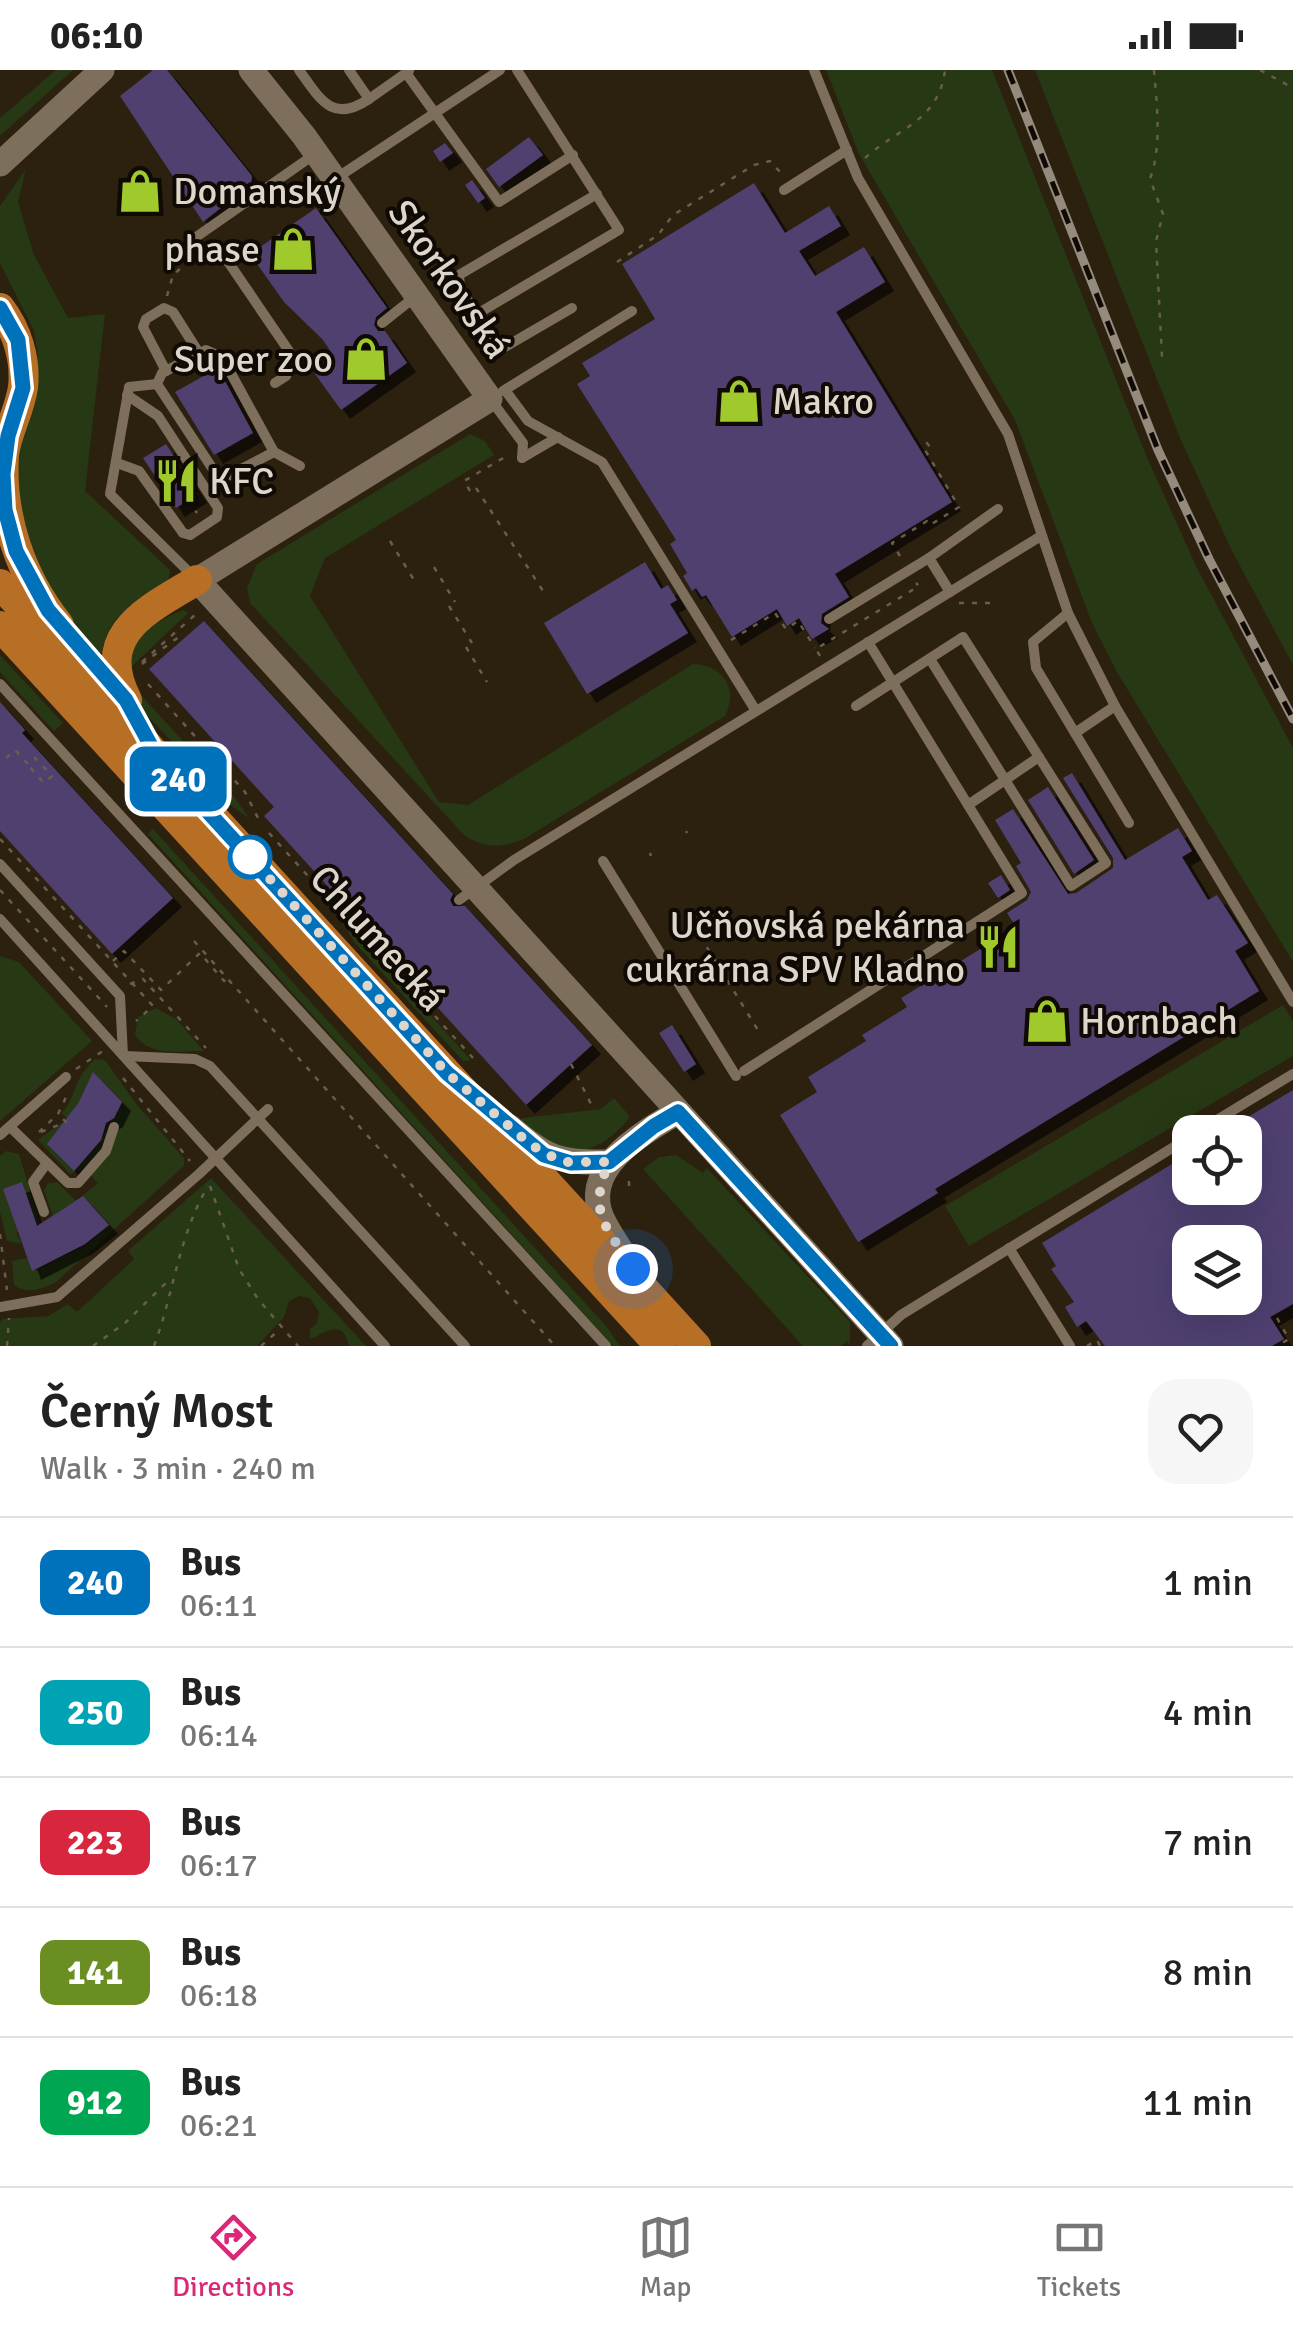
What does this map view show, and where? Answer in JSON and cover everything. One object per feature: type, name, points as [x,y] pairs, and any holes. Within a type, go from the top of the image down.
[{"type":"main road","points":[[0,308],[16,335],[23,388],[8,436],[3,474],[12,541],[24,572],[48,610],[137,692]]},
{"type":"main road","points":[[0,407],[21,359]]},
{"type":"main road","points":[[156,755],[137,692],[116,668],[117,647],[146,612],[197,580]]},
{"type":"main road","name":"Chlumecká","points":[[0,584],[156,755],[460,1066],[648,1294],[696,1346]]},
{"type":"main road","name":"Chlumecká","points":[[0,626],[660,1346]]},
{"type":"street","points":[[0,164],[102,70]]},
{"type":"street","name":"Skorkovská","points":[[197,580],[497,394],[416,296],[251,70]]},
{"type":"street","points":[[197,580],[467,894],[678,1112],[879,1342]]},
{"type":"street","points":[[460,1066],[544,1155],[571,1163],[609,1162]]},
{"type":"street","points":[[648,1294],[602,1219],[598,1195],[609,1162],[678,1112]]},
{"type":"lane","points":[[299,70],[323,103],[341,110],[354,108],[408,72],[433,114],[498,202],[573,155]]},
{"type":"lane","points":[[349,70],[369,98]]},
{"type":"lane","points":[[334,179],[500,70]]},
{"type":"lane","points":[[477,314],[620,230],[517,70]]},
{"type":"lane","points":[[814,70],[858,178],[1008,434],[1068,612],[1115,706],[1293,1002]]},
{"type":"lane","points":[[784,190],[846,150]]},
{"type":"lane","points":[[195,256],[190,242],[316,154]]},
{"type":"lane","points":[[572,308],[505,347],[496,345],[460,288],[459,275],[597,194]]},
{"type":"lane","points":[[216,244],[293,357],[286,376],[275,383]]},
{"type":"lane","points":[[382,323],[416,296]]},
{"type":"lane","points":[[166,371],[143,327],[146,319],[164,308],[173,312],[199,353]]},
{"type":"lane","points":[[497,394],[632,311]]},
{"type":"lane","points":[[197,580],[110,494],[129,387],[156,384],[166,371],[206,350],[222,357],[274,452],[300,466]]},
{"type":"lane","points":[[156,384],[220,480],[274,452]]},
{"type":"lane","points":[[497,394],[528,421],[602,462],[756,711]]},
{"type":"lane","points":[[497,394],[519,436],[524,450],[522,458],[558,437]]},
{"type":"lane","points":[[117,463],[140,471],[175,526],[186,535],[217,518],[218,508],[158,416],[127,395]]},
{"type":"lane","points":[[829,620],[929,558],[998,509]]},
{"type":"lane","points":[[467,894],[507,864],[1041,536]]},
{"type":"lane","points":[[929,558],[950,592]]},
{"type":"lane","points":[[1068,612],[1033,642],[1036,668],[1129,823]]},
{"type":"lane","points":[[856,706],[964,636],[1106,864],[1071,886],[930,659]]},
{"type":"lane","points":[[603,861],[740,1073],[1022,893],[868,642]]},
{"type":"lane","points":[[0,684],[606,1346]]},
{"type":"lane","points":[[1074,734],[1115,706]]},
{"type":"lane","points":[[968,804],[1039,757]]},
{"type":"lane","points":[[0,864],[120,996],[124,1056]]},
{"type":"lane","points":[[0,919],[386,1346]]},
{"type":"lane","points":[[124,1056],[195,1059],[210,1066],[465,1346]]},
{"type":"lane","points":[[1226,1115],[1293,1074]]},
{"type":"lane","points":[[0,1135],[68,1081]]},
{"type":"lane","points":[[4,1307],[57,1297],[199,1174],[268,1108]]},
{"type":"lane","points":[[10,1126],[68,1183],[78,1184],[106,1151],[114,1127]]},
{"type":"lane","points":[[879,1342],[901,1315],[1172,1148]]},
{"type":"lane","points":[[44,1212],[34,1182],[47,1162]]},
{"type":"lane","points":[[1008,1248],[1070,1346]]},
{"type":"path","points":[[858,178],[866,156],[922,119],[943,88],[945,70]]},
{"type":"path","points":[[1154,70],[1158,136],[1153,151],[1156,164],[1150,179],[1164,214],[1156,242],[1162,358]]},
{"type":"path","points":[[1260,70],[1293,88]]},
{"type":"path","points":[[616,262],[658,236],[674,216],[754,166],[770,161],[778,169]]},
{"type":"path","points":[[164,308],[173,275],[195,256]]},
{"type":"path","points":[[900,556],[892,543],[959,507],[925,450],[930,447],[924,438]]},
{"type":"path","points":[[470,491],[464,481],[505,457]]},
{"type":"path","points":[[476,488],[548,597]]},
{"type":"path","points":[[188,500],[204,522]]},
{"type":"path","points":[[390,542],[414,580]]},
{"type":"path","points":[[434,567],[455,602]]},
{"type":"path","points":[[816,649],[918,586],[913,578]]},
{"type":"path","points":[[449,606],[472,644]]},
{"type":"path","points":[[182,640],[180,636],[141,664],[199,612]]},
{"type":"path","points":[[730,641],[776,613],[786,629],[798,621],[827,668]]},
{"type":"path","points":[[466,647],[487,682]]},
{"type":"path","points":[[137,692],[211,754],[245,792],[260,822]]},
{"type":"path","points":[[6,758],[15,750],[32,764]]},
{"type":"path","points":[[269,833],[460,1066]]},
{"type":"path","points":[[0,839],[152,1006],[128,1029]]},
{"type":"path","points":[[0,890],[115,1015]]},
{"type":"path","points":[[700,936],[761,1036]]},
{"type":"path","points":[[43,950],[54,939]]},
{"type":"path","points":[[194,941],[555,1346]]},
{"type":"path","points":[[112,962],[124,951],[160,990],[200,954],[224,981],[227,978]]},
{"type":"path","points":[[34,1137],[58,1114],[68,1081],[105,1048],[140,1102],[199,1174]]},
{"type":"path","points":[[571,1064],[592,1108]]},
{"type":"path","points":[[40,1132],[66,1122],[58,1114]]},
{"type":"path","points":[[629,1181],[630,1190]]},
{"type":"path","points":[[154,1346],[163,1328],[172,1276],[187,1232],[209,1185],[239,1269],[298,1346]]},
{"type":"path","points":[[0,1234],[7,1346]]},
{"type":"path","points":[[93,1346],[125,1323],[172,1276]]},
{"type":"path","points":[[1276,1318],[1289,1339],[1277,1346]]},
{"type":"path","points":[[261,1346],[281,1328]]},
{"type":"path","points":[[1087,1346],[1097,1340],[1100,1346]]},
{"type":"green space","points":[[56,70],[73,70],[0,136],[0,118]]},
{"type":"green space","points":[[826,70],[992,70],[1146,455],[1196,566],[1293,748],[1293,962],[1117,672],[1092,623],[1015,420],[859,154]]},
{"type":"green space","points":[[1035,70],[1293,70],[1293,665],[1230,547],[1180,438]]},
{"type":"green space","points":[[26,169],[18,202],[34,255],[68,318],[105,314],[85,491],[170,570],[168,583],[131,605],[114,622],[100,663],[48,597],[9,489],[38,357],[34,331],[0,263],[0,206]]},
{"type":"green space","points":[[470,434],[485,441],[494,455],[325,558],[310,596],[439,802],[468,805],[693,664],[720,674],[730,696],[725,716],[524,839],[500,845],[486,845],[464,835],[250,603],[247,588],[257,564]]},
{"type":"green space","points":[[184,610],[188,613],[130,668],[133,648],[146,631]]},
{"type":"green space","points":[[0,655],[63,723],[54,731],[0,672]]},
{"type":"green space","points":[[130,683],[250,819],[226,802],[130,696]]},
{"type":"green space","points":[[153,829],[607,1327],[620,1346],[613,1346],[148,834]]},
{"type":"green space","points":[[338,916],[471,1060],[463,1061],[355,943]]},
{"type":"green space","points":[[0,956],[19,962],[92,1041],[0,1121]]},
{"type":"green space","points":[[1283,1005],[1293,1021],[1293,1056],[1192,1115],[1172,1115],[1172,1127],[969,1246],[945,1206]]},
{"type":"green space","points":[[156,1008],[176,1019],[204,1051],[157,1050],[141,1042],[135,1035],[138,1017]]},
{"type":"green space","points":[[95,1059],[105,1060],[137,1105],[184,1158],[184,1166],[56,1282],[24,1290],[14,1285],[12,1261],[27,1258],[23,1245],[36,1271],[88,1244],[109,1225],[83,1196],[79,1199],[98,1183],[84,1168],[70,1174],[38,1140],[67,1119],[62,1113]],"holes":[[[93,1073],[122,1102],[102,1137],[74,1170]]]},
{"type":"green space","points":[[614,1098],[630,1117],[603,1142],[579,1152],[569,1154],[519,1122],[523,1118],[601,1109]]},
{"type":"green space","points":[[6,1151],[19,1154],[40,1223],[49,1218],[37,1226],[22,1183],[17,1235],[22,1244],[7,1241],[0,1212],[0,1156]]},
{"type":"green space","points":[[676,1155],[703,1173],[707,1168],[850,1322],[850,1345],[847,1341],[841,1346],[803,1346],[643,1169],[659,1157]]},
{"type":"green space","points":[[211,1178],[366,1346],[349,1346],[338,1329],[310,1339],[310,1329],[317,1323],[319,1312],[310,1298],[299,1296],[289,1301],[284,1317],[257,1346],[0,1346],[3,1319],[48,1316],[68,1304],[77,1312],[134,1259],[128,1251]]},
{"type":"green space","points":[[57,1182],[76,1201],[53,1216],[44,1190],[48,1183]]},
{"type":"building","points":[[153,70],[167,70],[252,176],[251,184],[203,222],[120,96]]},
{"type":"building","points":[[529,137],[543,155],[499,187],[486,169]]},
{"type":"building","points":[[445,143],[453,153],[440,162],[433,151]]},
{"type":"building","points":[[472,180],[485,198],[478,203],[465,185]]},
{"type":"building","name":"Makro","points":[[754,183],[785,233],[829,206],[841,226],[799,251],[815,276],[864,247],[885,282],[836,312],[952,502],[835,574],[849,597],[822,614],[821,623],[829,629],[812,639],[799,618],[787,626],[777,609],[732,637],[706,595],[702,597],[696,588],[692,591],[683,576],[687,573],[670,544],[676,540],[577,384],[590,376],[582,363],[655,319],[622,264]]},
{"type":"building","points":[[316,208],[387,308],[376,317],[374,325],[378,331],[385,331],[407,363],[341,410],[315,374],[316,362],[331,352],[284,302],[250,254]]},
{"type":"building","points":[[218,368],[253,433],[214,455],[175,392]]},
{"type":"building","name":"KFC","points":[[166,444],[198,494],[176,508],[143,458]]},
{"type":"building","points":[[645,562],[661,589],[668,585],[677,600],[670,604],[688,633],[587,694],[544,623]]},
{"type":"building","points":[[204,621],[453,894],[453,906],[465,906],[592,1045],[526,1105],[264,816],[274,807],[149,669]]},
{"type":"building","points":[[0,702],[25,730],[22,733],[173,898],[112,954],[0,831]]},
{"type":"building","name":"Hornbach","points":[[1072,773],[1125,860],[1178,828],[1192,851],[1182,857],[1208,900],[1217,895],[1248,943],[1235,951],[1259,991],[935,1189],[938,1193],[858,1242],[780,1115],[817,1092],[808,1077],[866,1041],[862,1035],[907,1007],[901,998],[934,978],[939,987],[962,974],[956,964],[1016,927],[1007,913],[1027,900],[1031,892],[1016,866],[1021,863],[995,820],[1013,809],[1068,894],[1076,893],[1113,868],[1113,858],[1063,778]]},
{"type":"building","points":[[1048,787],[1094,860],[1074,874],[1028,800]]},
{"type":"building","points":[[1001,875],[1010,890],[998,898],[988,883]]},
{"type":"building","points":[[672,1025],[696,1064],[684,1072],[659,1033]]},
{"type":"building","points":[[93,1072],[122,1102],[114,1118],[106,1123],[101,1140],[74,1171],[47,1144],[79,1102]]},
{"type":"building","points":[[1293,1090],[1293,1304],[1270,1317],[1284,1339],[1272,1346],[1105,1346],[1086,1321],[1077,1327],[1065,1307],[1074,1302],[1051,1269],[1056,1266],[1042,1243],[1172,1164],[1172,1205],[1262,1205],[1262,1115],[1251,1115]]},
{"type":"building","points":[[22,1182],[37,1226],[83,1196],[109,1225],[85,1244],[32,1271],[3,1189]]},
{"type":"railway","points":[[1008,70],[1158,450],[1209,559],[1293,719]]},
{"type":"bus line","name":"240","points":[[0,308],[18,340],[23,388],[8,436],[3,474],[5,510],[16,551],[48,610],[126,700],[156,755],[447,1073],[531,1145],[562,1162],[609,1162],[678,1112],[891,1346]]},
{"type":"place","name":"Domanský","points":[[140,191]]},
{"type":"place","name":"phase","points":[[293,249]]},
{"type":"place","name":"Super zoo","points":[[366,359]]},
{"type":"place","name":"Makro","points":[[739,401]]},
{"type":"place","name":"KFC","points":[[176,481]]},
{"type":"place","name":"Učňovská pekárna cukrárna SPV Kladno","points":[[998,947]]},
{"type":"place","name":"Hornbach","points":[[1047,1021]]},
{"type":"route","points":[[250,857],[447,1073],[531,1145],[562,1162],[609,1162],[600,1183],[599,1208],[633,1269]]}]
